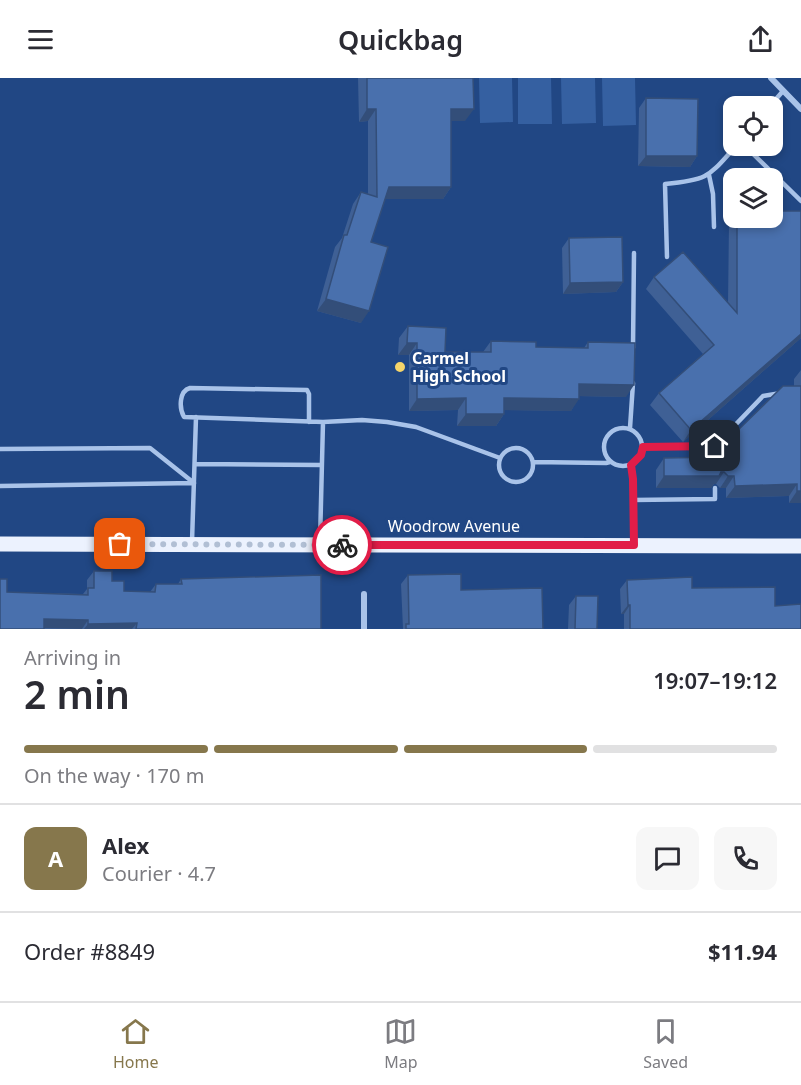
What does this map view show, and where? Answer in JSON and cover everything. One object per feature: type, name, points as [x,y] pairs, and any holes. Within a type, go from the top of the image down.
[{"type":"main road","name":"Woodrow Avenue","points":[[0,544],[801,546]]},
{"type":"street","points":[[771,78],[801,109]]},
{"type":"street","points":[[363,629],[364,594]]},
{"type":"lane","points":[[779,96],[783,91]]},
{"type":"lane","points":[[667,257],[665,183],[690,182],[709,175],[727,156]]},
{"type":"lane","points":[[755,156],[801,201]]},
{"type":"lane","points":[[709,175],[713,194],[714,227]]},
{"type":"lane","points":[[633,350],[634,253]]},
{"type":"lane","points":[[630,428],[633,380]]},
{"type":"lane","points":[[309,422],[307,390],[297,388],[190,388],[182,393],[184,417],[309,422],[362,420],[387,422],[416,427],[500,458]]},
{"type":"lane","points":[[715,469],[715,446],[763,396],[770,393],[789,392]]},
{"type":"lane","points":[[192,545],[196,417]]},
{"type":"lane","points":[[320,545],[322,422]]},
{"type":"lane","points":[[630,428],[641,439],[643,447],[641,455],[631,465],[617,466],[610,462],[603,449],[604,441],[614,429],[630,428]]},
{"type":"lane","points":[[643,447],[715,446]]},
{"type":"lane","points":[[518,447],[525,450],[533,462],[531,474],[521,482],[508,480],[500,471],[500,458],[504,452],[518,447]]},
{"type":"lane","points":[[0,449],[150,448],[194,483]]},
{"type":"lane","points":[[533,462],[606,464],[610,462]]},
{"type":"lane","points":[[195,464],[321,465]]},
{"type":"lane","points":[[631,465],[634,545]]},
{"type":"lane","points":[[0,486],[194,483]]},
{"type":"lane","points":[[633,500],[715,499],[715,488]]},
{"type":"shaded area","points":[[479,78],[512,78],[513,122],[480,123]]},
{"type":"shaded area","points":[[518,78],[551,78],[552,124],[518,124]]},
{"type":"shaded area","points":[[561,78],[595,78],[596,123],[562,124]]},
{"type":"shaded area","points":[[602,78],[635,78],[636,125],[603,126]]},
{"type":"building","points":[[367,78],[473,78],[474,109],[451,109],[451,187],[389,187],[371,242],[388,247],[369,311],[326,299],[344,235],[347,235],[361,192],[377,197],[376,109],[367,109]]},
{"type":"building","points":[[646,98],[698,99],[697,156],[646,156]]},
{"type":"building","points":[[783,211],[801,211],[801,334],[691,430],[659,393],[714,345],[654,277],[683,252],[737,313],[737,228],[783,228]]},
{"type":"building","points":[[622,237],[623,282],[570,283],[569,238]]},
{"type":"building","points":[[408,326],[446,328],[445,352],[491,352],[491,341],[536,342],[536,347],[588,348],[588,342],[635,343],[634,385],[579,384],[579,399],[504,398],[504,414],[466,414],[466,398],[417,399],[417,343],[407,343]]},
{"type":"building","points":[[783,386],[801,386],[801,491],[797,491],[797,484],[735,486],[734,476],[728,476],[724,472],[721,472],[719,476],[664,476],[664,458],[719,457],[724,461],[728,457],[734,457],[733,435]]},
{"type":"building","points":[[94,571],[112,571],[112,581],[124,581],[124,591],[155,592],[156,584],[182,584],[181,579],[321,575],[321,629],[136,629],[137,623],[88,624],[88,620],[44,619],[44,629],[0,629],[0,579],[7,579],[7,592],[88,595],[88,588],[94,588]]},
{"type":"building","points":[[461,574],[461,590],[542,588],[543,629],[406,629],[406,624],[409,624],[408,575]]},
{"type":"building","points":[[692,577],[692,588],[775,587],[775,606],[801,604],[801,629],[630,629],[627,580]]},
{"type":"building","points":[[576,596],[598,596],[597,629],[575,629]]},
{"type":"way so far","points":[[120,544],[342,545]]},
{"type":"place","name":"Carmel High School","points":[[400,367]]},
{"type":"route","points":[[342,545],[634,545],[631,465],[637,461],[643,447],[715,446]]}]
